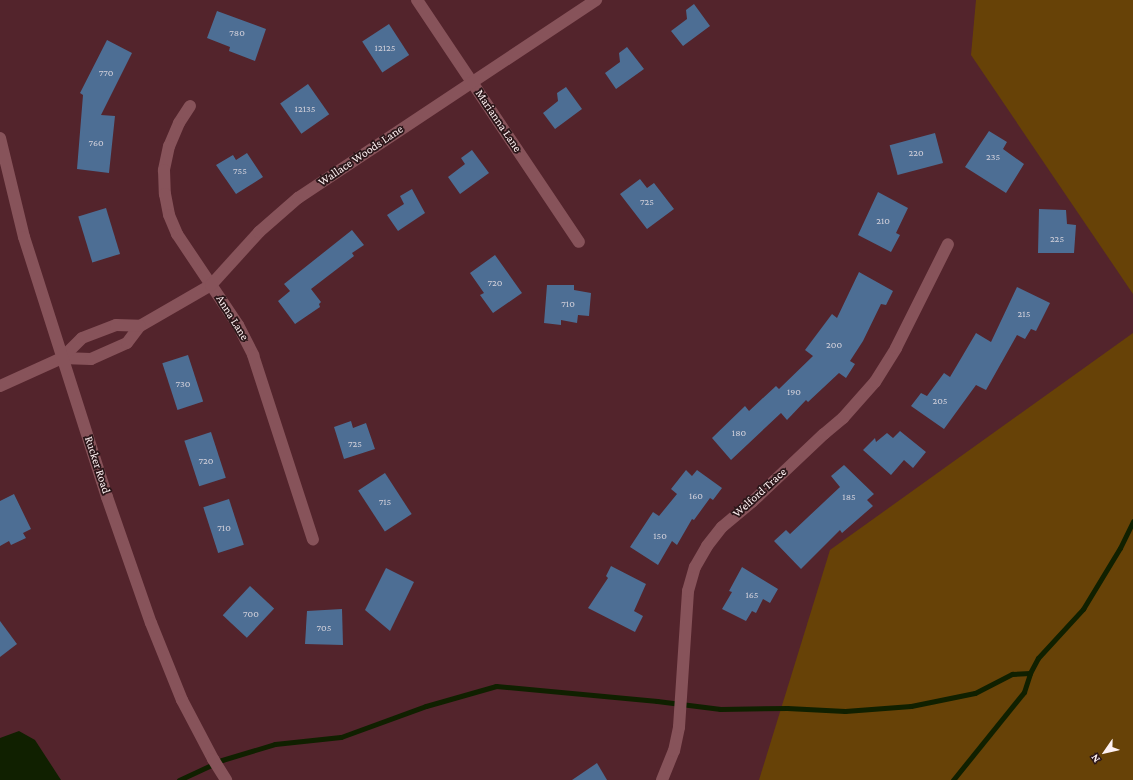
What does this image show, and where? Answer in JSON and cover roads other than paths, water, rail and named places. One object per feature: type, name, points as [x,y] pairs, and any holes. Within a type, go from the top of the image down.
[{"type":"street","name":"Marianna Lane","points":[[417,0],[579,242]]},
{"type":"street","name":"Wallace Woods Lane","points":[[62,358],[91,359],[126,343],[140,326],[211,285],[259,232],[298,198],[596,0]]},
{"type":"street","name":"Anna Lane","points":[[190,106],[179,123],[169,146],[164,170],[165,194],[169,215],[177,234],[238,325],[253,355],[314,540]]},
{"type":"street","name":"Rucker Road","points":[[0,138],[24,237],[110,504],[170,672],[193,723],[226,780]]},
{"type":"street","name":"Welford Trace","points":[[662,780],[674,751],[679,727],[688,591],[696,567],[704,551],[722,527],[752,502],[843,418],[875,382],[896,348],[948,244]]},
{"type":"street","points":[[0,386],[62,358],[82,338],[116,325],[140,326]]},
{"type":"waterway","points":[[953,780],[1024,692],[1030,673],[1038,658],[1083,609],[1120,548],[1133,521]]},
{"type":"waterway","points":[[179,780],[222,760],[275,744],[341,737],[426,706],[496,686],[657,701],[720,709],[787,708],[845,711],[911,706],[975,693],[1012,674],[1030,673]]}]
